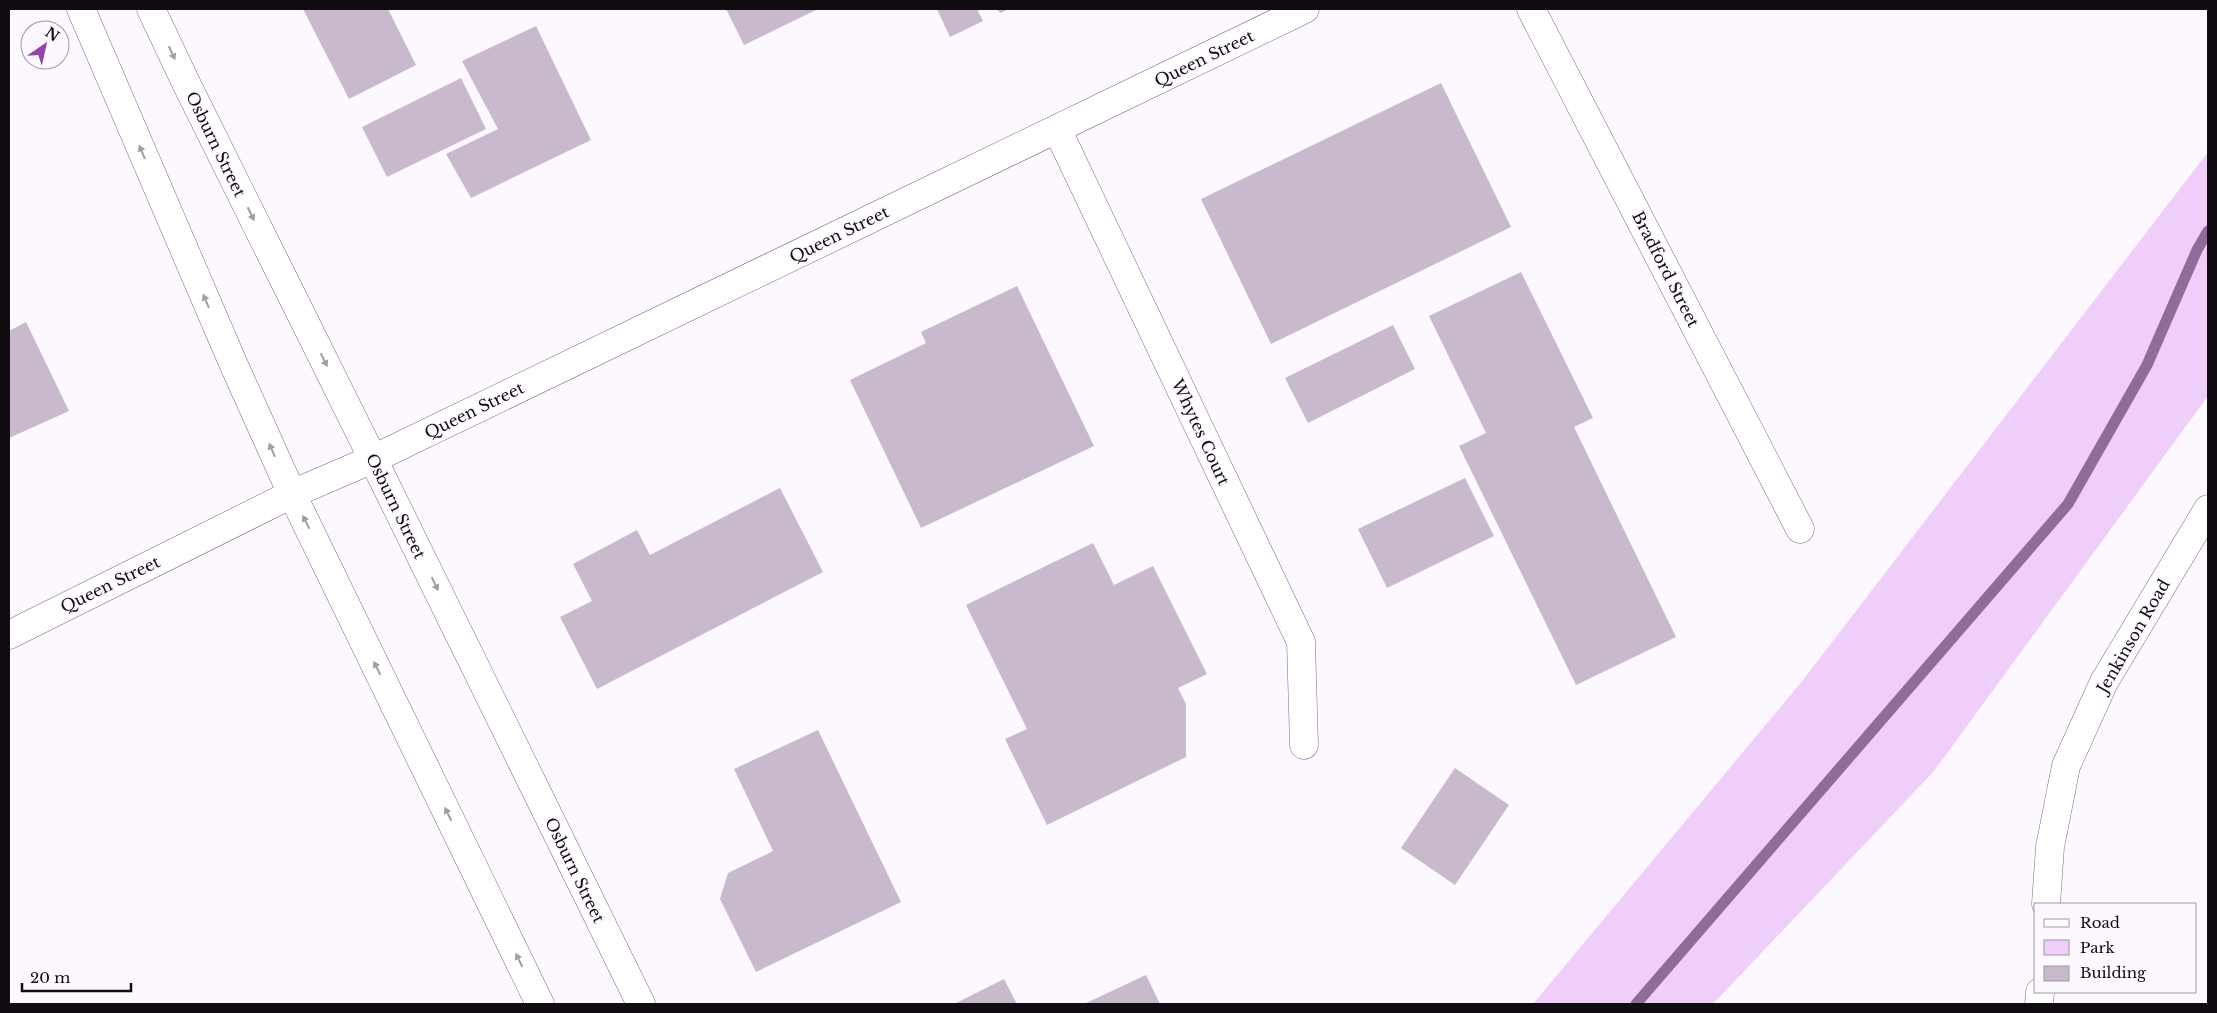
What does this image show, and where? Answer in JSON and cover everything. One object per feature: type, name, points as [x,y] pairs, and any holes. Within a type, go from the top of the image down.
[{"type":"street","points":[[81,9],[233,363],[292,494],[540,1004]]},
{"type":"street","name":"Osburn Street","points":[[151,9],[640,1004]]},
{"type":"street","name":"Queen Street","points":[[9,634],[292,494],[373,459],[1305,9]]},
{"type":"street","name":"Bradford Street","points":[[1531,9],[1800,529]]},
{"type":"street","name":"Whytes Court","points":[[1057,129],[1301,642],[1304,745]]},
{"type":"street","name":"Jenkinson Road","points":[[2046,903],[2050,847],[2066,766],[2104,682],[2208,509]]},
{"type":"green space","points":[[2208,152],[2208,396],[1934,771],[1713,1004],[1533,1004],[1803,680]]},
{"type":"building","points":[[303,9],[388,9],[416,65],[349,99]]},
{"type":"building","points":[[726,9],[818,9],[744,45]]},
{"type":"building","points":[[937,9],[977,9],[983,21],[950,37]]},
{"type":"building","points":[[997,9],[1009,9],[1000,13]]},
{"type":"building","points":[[536,26],[591,140],[471,198],[446,154],[498,129],[462,61]]},
{"type":"building","points":[[461,78],[486,129],[387,177],[362,127]]},
{"type":"building","points":[[1441,83],[1511,227],[1271,344],[1201,199]]},
{"type":"building","points":[[1521,272],[1593,418],[1574,427],[1676,637],[1576,685],[1459,446],[1486,433],[1429,316]]},
{"type":"building","points":[[1017,286],[1094,446],[921,528],[850,380],[926,343],[921,332]]},
{"type":"building","points":[[26,322],[69,411],[9,438],[9,331]]},
{"type":"building","points":[[1393,325],[1415,369],[1308,423],[1285,378]]},
{"type":"building","points":[[1465,478],[1494,536],[1387,588],[1358,529]]},
{"type":"building","points":[[780,488],[823,572],[597,689],[560,617],[592,601],[573,564],[637,530],[650,555]]},
{"type":"building","points":[[1093,543],[1114,585],[1153,566],[1207,674],[1178,688],[1186,704],[1186,757],[1047,825],[1005,739],[1027,729],[966,605]]},
{"type":"building","points":[[818,730],[901,902],[756,972],[720,899],[728,873],[773,851],[734,769]]},
{"type":"building","points":[[1455,768],[1509,805],[1455,885],[1401,848]]},
{"type":"building","points":[[1146,975],[1160,1004],[1084,1004]]},
{"type":"building","points":[[1004,979],[1017,1004],[954,1004]]},
{"type":"waterway","points":[[1636,1004],[2068,504],[2147,365],[2197,250],[2208,231]]}]
